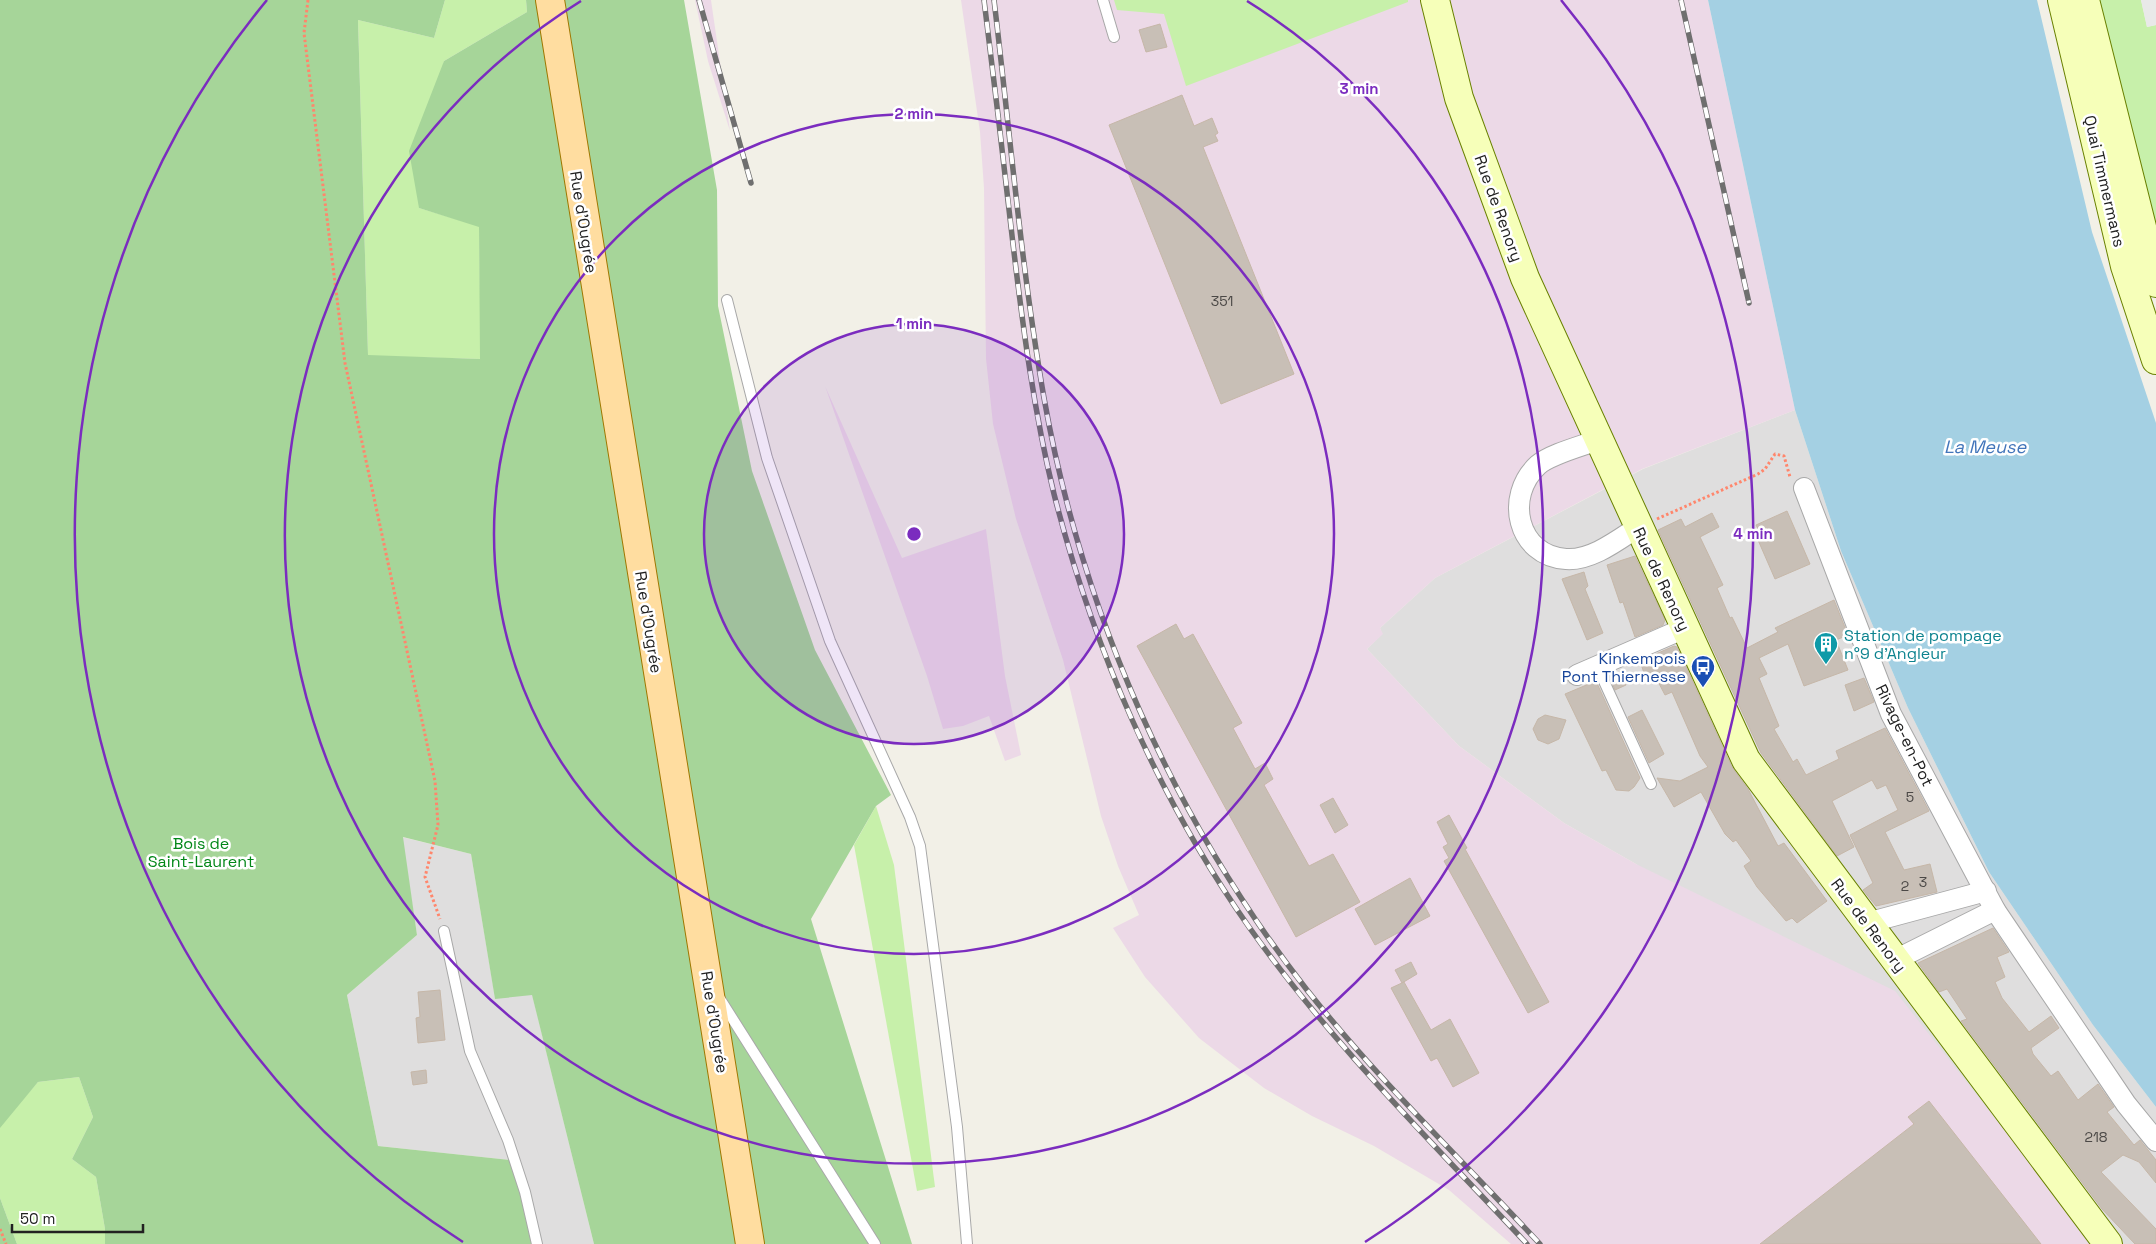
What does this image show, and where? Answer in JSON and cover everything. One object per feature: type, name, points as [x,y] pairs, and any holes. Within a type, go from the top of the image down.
[{"type":"main road","name":"Rue d'Ougrée","points":[[550,0],[579,190],[750,1244]]},
{"type":"street","name":"Rue de Renory","points":[[1435,0],[1460,98],[1537,308],[1746,760],[2108,1244]]},
{"type":"street","name":"Quai Timmermans","points":[[2062,0],[2125,266],[2156,360]]},
{"type":"street","name":"Quai Timmermans","points":[[2085,0],[2154,266]]},
{"type":"street","points":[[1598,440],[1540,464],[1527,478],[1519,493],[1517,510],[1523,528],[1530,541],[1540,549],[1566,559],[1582,558],[1638,527]]},
{"type":"street","name":"Rivage-en-Pot","points":[[1804,488],[1891,714],[1995,910],[2126,1104],[2156,1141]]},
{"type":"street","points":[[1576,676],[1685,628]]},
{"type":"street","points":[[1867,922],[1986,891]]},
{"type":"street","points":[[1895,960],[1995,910]]},
{"type":"lane","points":[[1103,0],[1114,37]]},
{"type":"lane","points":[[727,300],[767,458],[830,641],[910,817],[920,846],[957,1127],[967,1244]]},
{"type":"lane","points":[[1597,666],[1650,784]]},
{"type":"lane","points":[[444,931],[470,1051],[508,1140],[537,1244]]},
{"type":"lane","points":[[708,978],[736,1027],[875,1244]]},
{"type":"path","points":[[308,0],[304,33],[345,362],[435,781],[438,825],[425,877],[444,931]]},
{"type":"path","points":[[1638,527],[1758,474],[1765,469],[1775,454],[1784,456],[1790,479],[1804,488]]},
{"type":"path","points":[[0,1229],[6,1244]]},
{"type":"shaded area","points":[[695,0],[711,0],[730,131],[708,61]]},
{"type":"shaded area","points":[[961,0],[1708,0],[1795,410],[1642,469],[1435,578],[1380,628],[1383,634],[1367,649],[1459,746],[1564,823],[1636,864],[1895,991],[2094,1244],[1511,1244],[1449,1190],[1374,1146],[1312,1116],[1264,1088],[1199,1038],[1145,977],[1113,928],[1139,915],[1118,866],[1101,816],[1063,660],[1016,519],[993,424],[986,359],[984,188],[980,132]]},
{"type":"shaded area","points":[[2141,0],[2156,0],[2156,25],[2147,27]]},
{"type":"shaded area","points":[[825,386],[902,558],[986,529],[1005,676],[1021,755],[1005,761],[989,716],[963,726],[943,729],[927,676]]},
{"type":"shaded area","points":[[1795,410],[1841,551],[1908,708],[1989,872],[2093,1025],[2156,1107],[2156,1244],[2094,1244],[1636,864],[1564,823],[1459,746],[1367,649],[1382,634],[1380,628],[1435,578],[1643,469]]},
{"type":"shaded area","points":[[402,837],[471,854],[495,998],[532,994],[594,1244],[535,1244],[511,1160],[378,1146],[347,995],[417,935]]},
{"type":"green space","name":"Bois de Saint-Laurent","points":[[0,0],[445,0],[434,38],[358,20],[368,355],[480,359],[479,227],[419,208],[409,151],[444,61],[527,12],[526,0],[684,0],[717,190],[718,306],[752,471],[815,650],[891,795],[876,806],[811,919],[912,1244],[594,1244],[532,995],[495,999],[471,854],[403,837],[417,935],[347,995],[378,1146],[511,1160],[535,1244],[105,1244],[105,1229],[96,1177],[72,1159],[93,1117],[79,1077],[38,1082],[0,1128]]},
{"type":"green space","points":[[445,0],[526,0],[527,12],[444,61],[419,208],[479,226],[481,359],[368,356],[358,20],[434,38]]},
{"type":"green space","points":[[1114,0],[1408,0],[1408,2],[1186,86],[1164,14],[1117,10]]},
{"type":"green space","points":[[2099,0],[2141,0],[2147,27],[2156,25],[2156,237]]},
{"type":"green space","points":[[876,806],[894,865],[935,1187],[917,1191],[854,845]]},
{"type":"green space","points":[[79,1077],[93,1117],[72,1159],[96,1177],[105,1229],[105,1244],[17,1244],[0,1198],[0,1125],[38,1082]]},
{"type":"green space","points":[[0,1198],[17,1244],[0,1244]]},
{"type":"water","name":"La Meuse","points":[[1708,0],[2037,0],[2092,232],[2156,423],[2156,1107],[2093,1025],[1989,872],[1908,708],[1841,551],[1795,410]]},
{"type":"building","points":[[1160,24],[1167,47],[1146,52],[1139,30]]},
{"type":"building","points":[[1182,95],[1194,126],[1212,118],[1218,133],[1215,135],[1218,141],[1203,147],[1294,374],[1221,404],[1109,125]]},
{"type":"building","points":[[1787,511],[1810,564],[1775,579],[1758,540],[1763,538],[1756,525]]},
{"type":"building","points":[[1712,513],[1719,527],[1700,537],[1723,585],[1717,588],[1730,618],[1732,617],[1747,648],[1778,632],[1775,628],[1834,600],[1848,635],[1836,640],[1848,670],[1804,686],[1788,644],[1759,658],[1767,674],[1759,678],[1779,726],[1774,729],[1793,762],[1797,759],[1806,775],[1839,759],[1836,751],[1885,728],[1929,811],[1885,832],[1904,870],[1930,864],[1937,892],[1876,906],[1863,890],[1873,883],[1850,835],[1898,810],[1886,785],[1877,789],[1872,780],[1832,801],[1854,847],[1837,856],[1761,753],[1658,530],[1681,519],[1685,527]]},
{"type":"building","points":[[1635,556],[1665,620],[1663,625],[1635,637],[1623,602],[1620,603],[1607,565]]},
{"type":"building","points":[[1584,572],[1588,586],[1585,589],[1603,633],[1587,640],[1562,579]]},
{"type":"building","points":[[1176,624],[1184,639],[1193,634],[1242,723],[1233,728],[1255,769],[1265,763],[1273,779],[1264,785],[1309,866],[1333,854],[1360,902],[1296,937],[1137,646]]},
{"type":"building","points":[[1674,646],[1677,647],[1732,767],[1748,789],[1778,846],[1784,843],[1827,901],[1797,923],[1792,918],[1786,921],[1757,887],[1744,866],[1751,861],[1736,840],[1733,842],[1725,834],[1701,792],[1674,807],[1657,778],[1680,781],[1708,767],[1700,756],[1672,692],[1665,695],[1653,672],[1645,676],[1640,661]]},
{"type":"building","points":[[1620,672],[1626,685],[1615,690],[1609,676]]},
{"type":"building","points":[[1864,678],[1874,702],[1854,711],[1845,685]]},
{"type":"building","points":[[1596,681],[1640,778],[1629,791],[1616,790],[1606,770],[1602,771],[1565,694]]},
{"type":"building","points":[[1642,710],[1664,754],[1649,763],[1628,717]]},
{"type":"building","points":[[1545,715],[1566,720],[1559,739],[1548,744],[1538,740],[1533,729],[1538,719]]},
{"type":"building","points":[[1333,798],[1348,825],[1335,833],[1320,805]]},
{"type":"building","points":[[1449,815],[1467,848],[1465,849],[1549,1002],[1528,1013],[1444,861],[1449,858],[1443,847],[1448,844],[1437,822]]},
{"type":"building","points":[[1410,878],[1430,916],[1375,945],[1355,909]]},
{"type":"building","points":[[1993,928],[2009,952],[1997,957],[2005,977],[1995,982],[2002,998],[2029,1032],[2051,1016],[2059,1028],[2031,1048],[2033,1054],[2051,1076],[2058,1071],[2078,1100],[2098,1084],[2114,1107],[2107,1112],[2134,1145],[2140,1140],[2156,1160],[2156,1183],[2139,1162],[2123,1155],[2101,1172],[2156,1229],[2156,1244],[2135,1244],[2102,1209],[1961,1021],[1967,1019],[1947,989],[1939,992],[1918,963]]},
{"type":"building","points":[[1411,962],[1417,974],[1402,983],[1395,970]]},
{"type":"building","points":[[1404,982],[1431,1030],[1450,1019],[1479,1073],[1453,1087],[1437,1058],[1431,1061],[1391,988]]},
{"type":"building","points":[[440,990],[445,1040],[418,1043],[416,1018],[420,1017],[418,992]]},
{"type":"building","points":[[426,1070],[427,1083],[413,1085],[411,1072]]},
{"type":"building","points":[[1929,1101],[2041,1244],[1760,1244],[1914,1124],[1908,1117]]},
{"type":"railway","points":[[699,0],[751,183]]},
{"type":"railway","points":[[984,0],[1021,307],[1035,401],[1047,463],[1070,551],[1088,608],[1132,720],[1158,774],[1216,878],[1281,970],[1348,1051],[1418,1129],[1527,1244]]},
{"type":"railway","points":[[994,0],[1022,249],[1044,398],[1061,478],[1082,557],[1109,634],[1140,710],[1175,784],[1215,855],[1259,924],[1307,990],[1334,1024],[1392,1088],[1540,1244]]},
{"type":"railway","points":[[1681,0],[1749,303]]},
{"type":"place","name":"Station de pompage n°9 d'Angleur","points":[[1826,665]]},
{"type":"place","name":"Kinkempois Pont Thiernesse","points":[[1703,688]]}]
